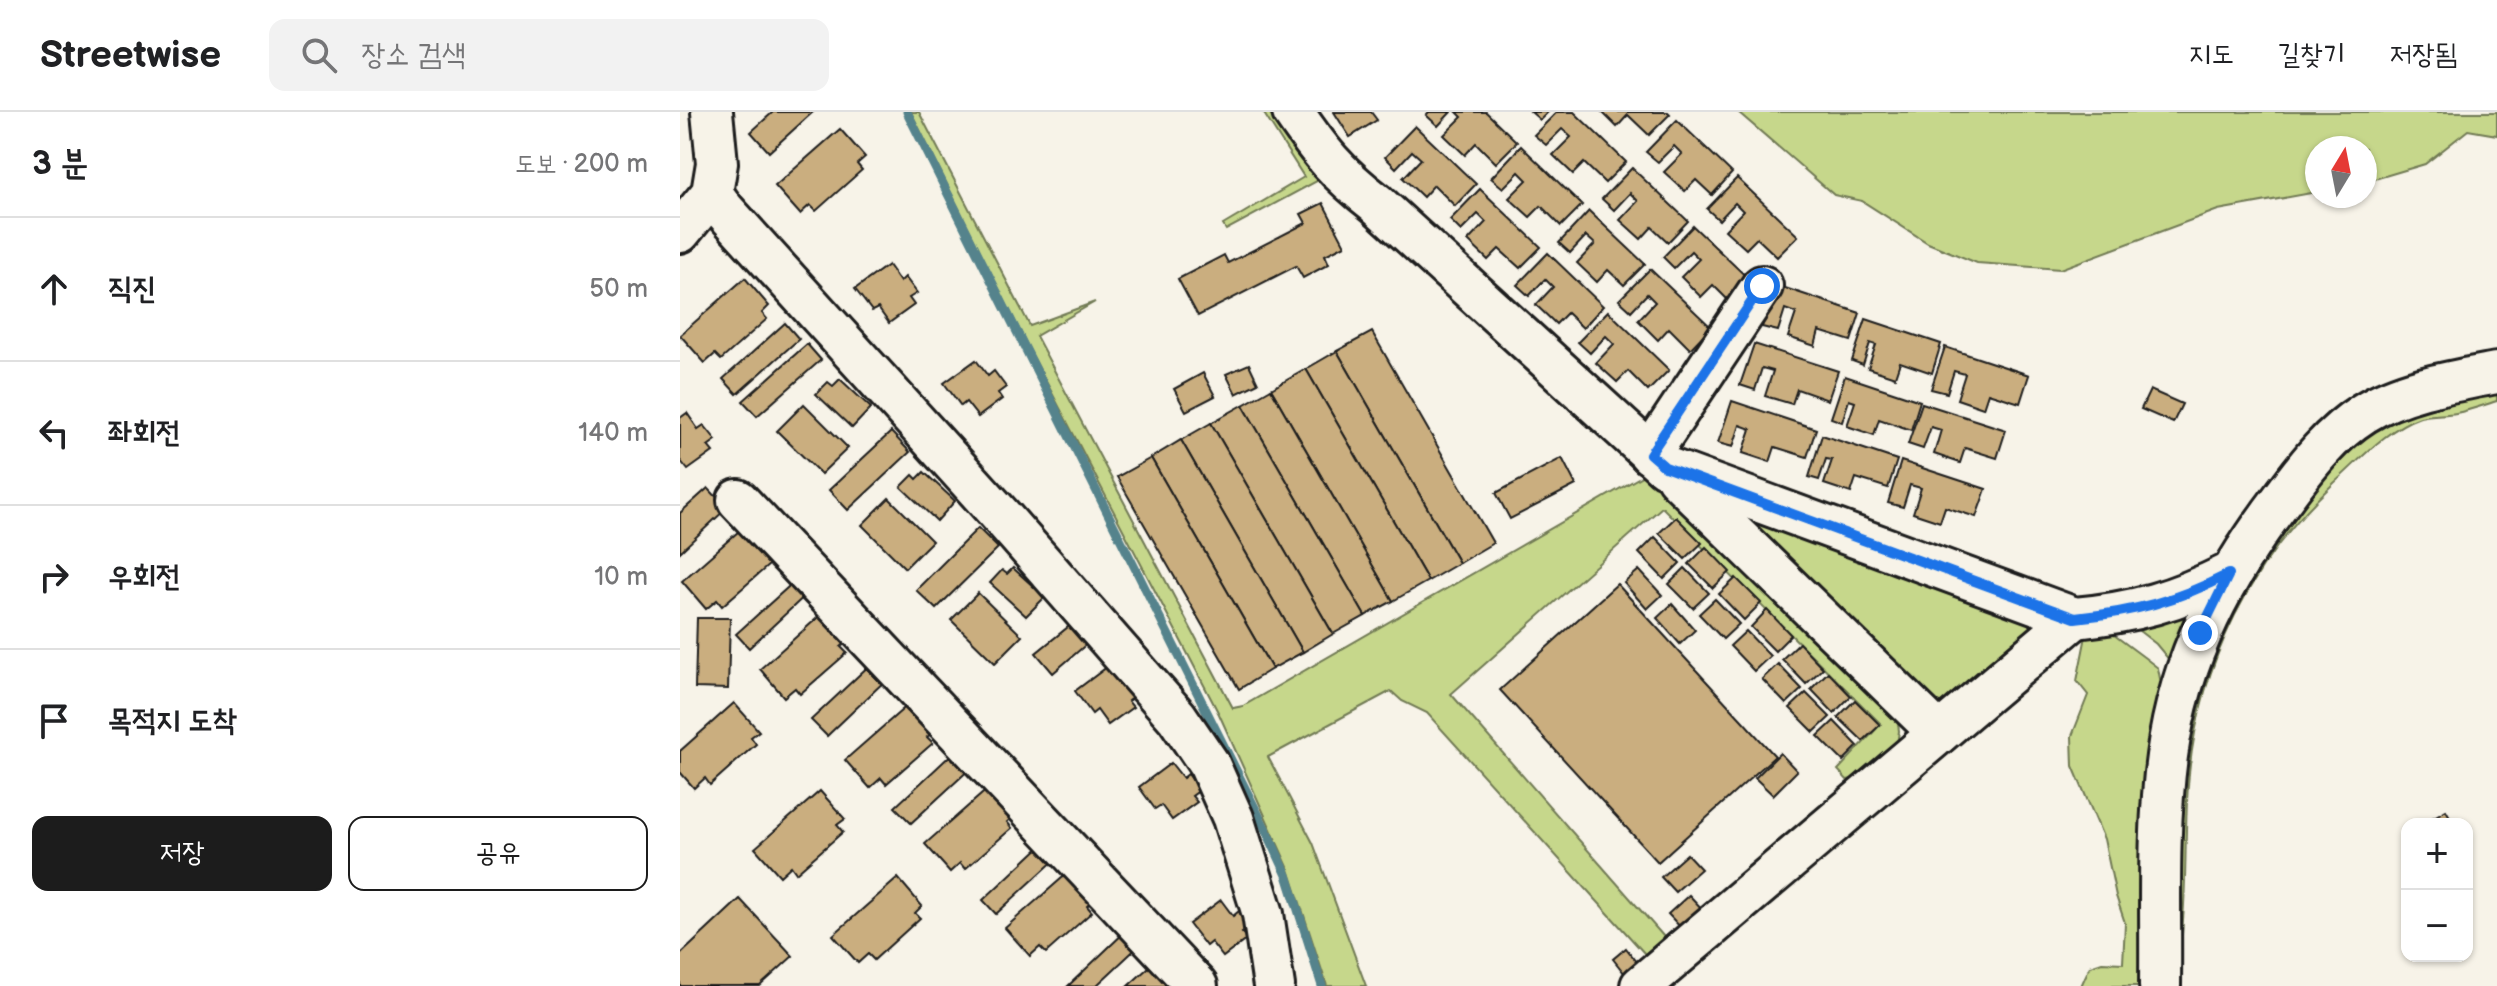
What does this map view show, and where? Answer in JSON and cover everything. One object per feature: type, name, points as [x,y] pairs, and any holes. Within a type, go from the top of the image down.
[{"type":"street","points":[[680,232],[712,193],[717,163],[712,112]]},
{"type":"street","points":[[1293,112],[1323,157],[1342,177],[1376,203],[1658,460],[1939,733]]},
{"type":"street","points":[[712,193],[1177,717],[1209,764],[1233,818],[1263,914],[1274,986]]},
{"type":"street","points":[[1658,460],[1762,286]]},
{"type":"street","points":[[2160,986],[2162,829],[2167,757],[2174,714],[2188,665],[2229,574],[2282,498],[2334,436],[2366,412],[2405,395],[2497,373]]},
{"type":"street","points":[[1658,460],[2075,618],[2138,610],[2173,600],[2229,574]]},
{"type":"street","points":[[738,500],[1197,986]]},
{"type":"street","points":[[1641,986],[2075,618]]},
{"type":"green space","points":[[911,112],[919,112],[1030,326],[1095,302],[1036,336],[1233,708],[1243,706],[1647,473],[1896,708],[1897,745],[1858,778],[1847,780],[1838,770],[1881,724],[1662,507],[1451,694],[1664,937],[1645,954],[1427,713],[1402,701],[1391,691],[1268,757],[1313,843],[1366,986],[1327,986],[1289,869],[1219,714],[1025,341]]},
{"type":"green space","points":[[1263,112],[1286,112],[1323,175],[1226,230],[1223,225],[1304,177]]},
{"type":"green space","points":[[1738,112],[2497,112],[2497,135],[2468,130],[2425,164],[2377,178],[2377,136],[2305,136],[2305,194],[2218,210],[2060,269],[1977,263],[1928,243],[1862,201],[1834,195]]},
{"type":"green space","points":[[2497,389],[2497,401],[2456,413],[2420,417],[2396,429],[2374,446],[2334,483],[2278,545],[2235,615],[2218,653],[2195,733],[2187,792],[2184,902],[2177,986],[2171,947],[2190,706],[2265,538],[2358,439],[2399,413]]},
{"type":"green space","points":[[1721,499],[2038,624],[1937,713]]},
{"type":"green space","points":[[2197,602],[2185,621],[2170,661],[2156,644],[2125,620]]},
{"type":"green space","points":[[2088,626],[2102,626],[2158,668],[2161,684],[2152,733],[2141,986],[2081,986],[2090,966],[2102,962],[2123,963],[2125,923],[2104,839],[2073,766],[2072,736],[2088,695],[2077,681]]},
{"type":"building","points":[[773,112],[813,112],[769,152],[751,132]]},
{"type":"building","points":[[1334,112],[1371,112],[1377,120],[1350,137]]},
{"type":"building","points":[[1429,112],[1451,112],[1438,126],[1426,115]]},
{"type":"building","points":[[1457,112],[1486,112],[1517,142],[1496,163],[1476,143],[1465,155],[1444,135],[1462,117]]},
{"type":"building","points":[[1531,112],[1548,112],[1540,120]]},
{"type":"building","points":[[1557,112],[1574,112],[1626,162],[1605,183],[1584,163],[1573,174],[1553,155],[1571,137],[1562,129],[1546,145],[1534,135]]},
{"type":"building","points":[[1602,112],[1670,114],[1649,135],[1628,115],[1617,127]]},
{"type":"building","points":[[1677,120],[1732,173],[1712,195],[1696,180],[1685,191],[1664,172],[1682,154],[1674,146],[1658,162],[1646,152]]},
{"type":"building","points":[[1415,126],[1476,184],[1455,206],[1434,185],[1423,197],[1403,178],[1421,159],[1412,151],[1396,168],[1385,157]]},
{"type":"building","points":[[840,129],[865,157],[857,164],[862,170],[816,211],[810,205],[800,214],[775,186]]},
{"type":"building","points":[[1521,146],[1582,205],[1561,226],[1541,206],[1530,217],[1509,198],[1527,180],[1519,172],[1503,188],[1491,178]]},
{"type":"building","points":[[1632,168],[1688,221],[1668,242],[1652,227],[1641,239],[1620,220],[1638,201],[1630,193],[1614,210],[1602,199]]},
{"type":"building","points":[[1737,178],[1798,236],[1777,257],[1757,238],[1746,249],[1725,230],[1743,211],[1735,203],[1719,220],[1707,209]]},
{"type":"building","points":[[1480,189],[1541,247],[1520,268],[1499,249],[1488,260],[1468,241],[1486,222],[1478,214],[1461,231],[1450,220]]},
{"type":"building","points":[[1323,203],[1345,245],[1325,255],[1329,264],[1303,278],[1296,266],[1198,316],[1178,279],[1224,255],[1228,263],[1306,223],[1301,214]]},
{"type":"building","points":[[1589,211],[1645,264],[1624,285],[1608,270],[1597,282],[1577,263],[1595,244],[1586,236],[1570,253],[1559,243]]},
{"type":"building","points":[[1693,226],[1754,284],[1733,305],[1713,285],[1701,297],[1681,277],[1699,259],[1691,251],[1674,268],[1663,257]]},
{"type":"building","points":[[1548,253],[1603,306],[1583,328],[1567,313],[1556,324],[1536,305],[1553,287],[1545,279],[1529,296],[1517,285]]},
{"type":"building","points":[[888,265],[900,282],[905,277],[917,293],[909,298],[914,305],[889,323],[878,308],[872,311],[855,289]]},
{"type":"building","points":[[1650,269],[1711,327],[1690,349],[1669,328],[1658,340],[1638,320],[1655,302],[1647,294],[1631,311],[1619,300]]},
{"type":"building","points":[[745,278],[769,306],[762,313],[767,319],[721,360],[715,354],[705,363],[680,335]]},
{"type":"building","points":[[1776,285],[1860,313],[1851,341],[1819,331],[1815,346],[1788,337],[1796,313],[1785,309],[1778,331],[1762,327]]},
{"type":"building","points":[[1608,311],[1669,370],[1648,391],[1628,371],[1617,382],[1596,363],[1614,344],[1606,336],[1590,353],[1578,342]]},
{"type":"building","points":[[1866,319],[1941,344],[1932,373],[1900,362],[1895,377],[1868,368],[1876,345],[1870,343],[1863,365],[1852,361]]},
{"type":"building","points":[[785,323],[799,339],[737,394],[723,379]]},
{"type":"building","points":[[1372,332],[1493,543],[1459,563],[1337,351]]},
{"type":"building","points":[[807,344],[821,360],[757,416],[743,401]]},
{"type":"building","points":[[1754,344],[1838,371],[1828,400],[1797,389],[1792,404],[1765,396],[1773,371],[1762,368],[1755,390],[1740,385]]},
{"type":"building","points":[[1945,347],[2029,375],[2020,403],[1988,393],[1983,408],[1957,399],[1965,374],[1954,371],[1947,393],[1931,389]]},
{"type":"building","points":[[1337,351],[1459,563],[1428,581],[1306,369]]},
{"type":"building","points":[[976,360],[988,376],[994,371],[1006,387],[998,393],[1002,399],[978,417],[966,402],[961,406],[944,383]]},
{"type":"building","points":[[1249,364],[1258,383],[1236,394],[1226,374]]},
{"type":"building","points":[[1306,369],[1428,581],[1393,601],[1271,389]]},
{"type":"building","points":[[1203,373],[1215,396],[1186,411],[1174,389]]},
{"type":"building","points":[[1845,376],[1920,401],[1911,430],[1879,419],[1874,435],[1847,426],[1855,402],[1849,400],[1842,422],[1831,418]]},
{"type":"building","points":[[840,379],[871,408],[852,428],[816,394],[828,382],[833,386]]},
{"type":"building","points":[[1271,389],[1393,601],[1365,616],[1243,405]]},
{"type":"building","points":[[2150,390],[2182,404],[2173,423],[2141,409]]},
{"type":"building","points":[[1732,401],[1816,429],[1807,457],[1775,447],[1770,462],[1743,453],[1751,429],[1740,425],[1733,447],[1718,443]]},
{"type":"building","points":[[1922,403],[2006,430],[1997,458],[1965,448],[1960,463],[1934,454],[1941,430],[1931,427],[1923,449],[1908,444]]},
{"type":"building","points":[[804,404],[848,448],[821,474],[777,431]]},
{"type":"building","points":[[1243,405],[1365,616],[1333,634],[1211,423]]},
{"type":"building","points":[[687,413],[698,429],[704,425],[716,440],[708,446],[713,452],[688,470],[680,460],[680,418]]},
{"type":"building","points":[[1211,423],[1333,634],[1303,652],[1181,440]]},
{"type":"building","points":[[891,432],[910,452],[848,510],[829,490]]},
{"type":"building","points":[[1822,435],[1897,460],[1888,488],[1856,478],[1851,493],[1824,484],[1832,460],[1826,459],[1819,480],[1809,477]]},
{"type":"building","points":[[1181,440],[1303,652],[1272,669],[1151,458]]},
{"type":"building","points":[[1151,458],[1272,669],[1239,689],[1117,477]]},
{"type":"building","points":[[1562,458],[1576,485],[1510,519],[1496,493]]},
{"type":"building","points":[[1901,461],[1986,489],[1976,517],[1945,507],[1940,522],[1913,513],[1921,488],[1910,485],[1903,507],[1888,503]]},
{"type":"building","points":[[924,472],[955,501],[937,521],[901,487],[913,475],[917,479]]},
{"type":"building","points":[[708,488],[727,508],[680,552],[680,513]]},
{"type":"building","points":[[889,498],[932,541],[905,568],[862,525]]},
{"type":"building","points":[[1676,517],[1702,543],[1685,559],[1659,533]]},
{"type":"building","points":[[747,524],[771,552],[764,559],[769,565],[722,606],[717,600],[706,609],[682,581]]},
{"type":"building","points":[[978,528],[998,548],[936,609],[916,590]]},
{"type":"building","points":[[1655,537],[1680,563],[1664,579],[1639,553]]},
{"type":"building","points":[[1706,547],[1730,572],[1713,588],[1689,564]]},
{"type":"building","points":[[1013,568],[1045,597],[1026,616],[990,583],[1002,570],[1007,574]]},
{"type":"building","points":[[1685,568],[1709,593],[1693,608],[1669,584]]},
{"type":"building","points":[[1639,570],[1662,595],[1647,609],[1624,583]]},
{"type":"building","points":[[1736,578],[1761,603],[1744,620],[1719,594]]},
{"type":"building","points":[[797,579],[809,592],[749,648],[736,634]]},
{"type":"building","points":[[1617,584],[1775,756],[1658,862],[1500,690]]},
{"type":"building","points":[[978,593],[1022,636],[995,663],[951,620]]},
{"type":"building","points":[[1715,599],[1739,624],[1723,639],[1699,614]]},
{"type":"building","points":[[1672,604],[1695,630],[1680,644],[1657,618]]},
{"type":"building","points":[[1767,610],[1791,635],[1775,651],[1751,627]]},
{"type":"building","points":[[824,612],[849,640],[841,647],[847,653],[800,694],[795,688],[784,697],[760,669]]},
{"type":"building","points":[[697,618],[730,618],[728,689],[695,688]]},
{"type":"building","points":[[1073,623],[1089,642],[1053,673],[1036,653]]},
{"type":"building","points":[[1746,631],[1770,656],[1754,671],[1730,646]]},
{"type":"building","points":[[1799,643],[1823,668],[1806,684],[1782,659]]},
{"type":"building","points":[[874,661],[889,677],[827,736],[811,720]]},
{"type":"building","points":[[1778,664],[1802,689],[1786,704],[1762,679]]},
{"type":"building","points":[[1107,667],[1119,684],[1125,679],[1136,695],[1128,701],[1133,707],[1108,725],[1097,710],[1092,714],[1075,691]]},
{"type":"building","points":[[1828,672],[1851,696],[1834,713],[1811,689]]},
{"type":"building","points":[[1806,693],[1830,717],[1814,732],[1790,708]]},
{"type":"building","points":[[1855,700],[1880,725],[1863,741],[1838,717]]},
{"type":"building","points":[[734,703],[759,731],[751,737],[756,744],[710,785],[705,778],[694,788],[680,772],[680,751]]},
{"type":"building","points":[[910,703],[935,731],[927,737],[933,743],[886,784],[881,778],[870,788],[845,760]]},
{"type":"building","points":[[1834,721],[1858,746],[1843,761],[1818,736]]},
{"type":"building","points":[[956,750],[972,767],[911,823],[895,807]]},
{"type":"building","points":[[1780,753],[1797,771],[1773,795],[1755,778]]},
{"type":"building","points":[[1171,763],[1183,778],[1188,774],[1200,790],[1192,796],[1197,802],[1172,820],[1161,805],[1155,809],[1139,787]]},
{"type":"building","points":[[990,787],[1015,815],[1007,822],[1012,828],[965,869],[960,863],[950,872],[925,844]]},
{"type":"building","points":[[820,791],[845,819],[837,825],[843,832],[796,873],[791,866],[780,876],[755,848]]},
{"type":"building","points":[[2446,810],[2451,818],[2432,818]]},
{"type":"building","points":[[1045,842],[1058,857],[996,914],[983,900]]},
{"type":"building","points":[[1687,854],[1701,869],[1675,892],[1661,877]]},
{"type":"building","points":[[1070,871],[1094,899],[1087,906],[1092,912],[1046,953],[1040,947],[1030,956],[1005,928]]},
{"type":"building","points":[[898,878],[922,906],[915,913],[920,918],[874,960],[868,954],[858,963],[833,935]]},
{"type":"building","points":[[1689,895],[1705,912],[1684,931],[1668,914]]},
{"type":"building","points":[[740,899],[793,956],[760,986],[680,986],[680,955]]},
{"type":"building","points":[[1221,900],[1233,916],[1239,911],[1250,927],[1242,933],[1247,939],[1223,957],[1211,942],[1206,946],[1189,924]]},
{"type":"building","points":[[1128,929],[1142,943],[1096,986],[1068,986]]},
{"type":"building","points":[[1626,948],[1638,963],[1625,974],[1613,959]]},
{"type":"building","points":[[1158,959],[1182,986],[1128,986]]},
{"type":"waterway","points":[[907,112],[1267,832],[1287,875],[1322,986]]},
{"type":"route","points":[[1762,286],[1650,454],[1665,467],[2075,618],[2138,610],[2173,600],[2229,574],[2200,633]]}]
